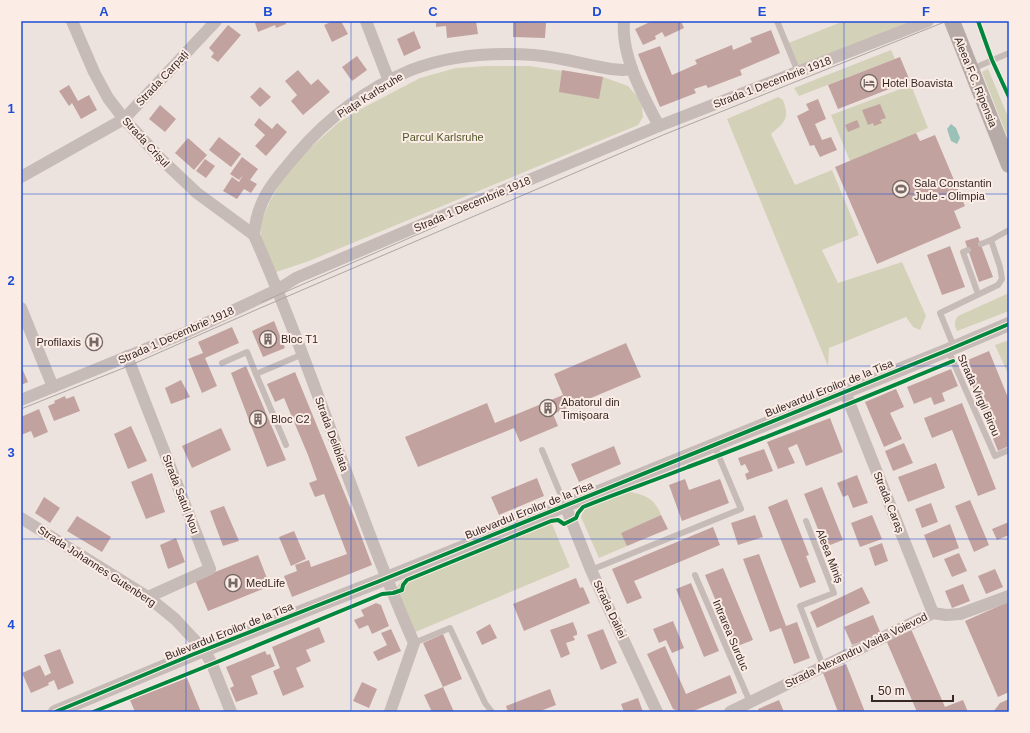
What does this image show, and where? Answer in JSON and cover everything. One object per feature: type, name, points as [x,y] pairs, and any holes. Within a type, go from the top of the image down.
[{"type":"main road","name":"Aleea F.C. Ripensia","points":[[952,21],[1009,165]]},
{"type":"street","name":"Strada Crișul","points":[[72,21],[94,72],[108,98],[124,119],[160,159],[197,193],[254,235]]},
{"type":"street","name":"Strada Carpați","points":[[21,177],[124,119],[216,21]]},
{"type":"street","points":[[366,21],[389,81]]},
{"type":"street","name":"Strada 1 Decembrie 1918","points":[[21,400],[187,332],[276,290],[296,278],[442,216],[659,126],[928,21]]},
{"type":"street","points":[[626,22],[626,44],[632,69],[659,126]]},
{"type":"street","name":"Piața Karlsruhe","points":[[254,235],[258,211],[266,193],[281,172],[303,147],[334,117],[359,99],[411,70],[450,59],[480,55],[534,55],[611,69],[632,69]]},
{"type":"street","points":[[254,235],[276,290]]},
{"type":"street","name":"Strada Deliblata","points":[[276,290],[303,354],[386,578],[414,643]]},
{"type":"street","points":[[21,308],[53,387]]},
{"type":"street","name":"Bulevardul Eroilor de la Tisa","points":[[55,712],[204,650],[386,578],[951,349],[1009,324]]},
{"type":"street","name":"Strada Satul Nou","points":[[128,356],[210,569],[148,596]]},
{"type":"street","name":"Strada Caraș","points":[[845,392],[933,613]]},
{"type":"street","name":"Strada Daliei","points":[[565,505],[592,570],[657,712]]},
{"type":"street","name":"Strada Johannes Gutenberg","points":[[21,518],[148,596],[175,619],[204,650],[212,664],[231,712]]},
{"type":"street","name":"Strada Alexandru Vaida Voievod","points":[[730,712],[933,613],[946,615],[960,614],[1009,596]]},
{"type":"street","points":[[390,712],[414,643]]},
{"type":"lane","points":[[777,21],[798,72]]},
{"type":"lane","points":[[971,70],[1009,53]]},
{"type":"lane","points":[[980,244],[1009,230]]},
{"type":"lane","points":[[951,349],[940,314],[998,285],[1002,279],[1000,266],[991,240]]},
{"type":"lane","points":[[968,250],[962,252],[978,294]]},
{"type":"lane","name":"Strada Virgil Birou","points":[[951,349],[995,456],[1009,450]]},
{"type":"lane","points":[[222,363],[247,352],[286,444]]},
{"type":"lane","points":[[256,374],[303,354]]},
{"type":"lane","points":[[592,570],[740,509],[714,445]]},
{"type":"lane","points":[[542,450],[565,505]]},
{"type":"lane","name":"Aleea Miniș","points":[[806,521],[834,593],[800,606],[823,666]]},
{"type":"lane","name":"Intrarea Surduc","points":[[695,576],[750,702]]},
{"type":"lane","points":[[414,643],[450,628],[485,703],[492,712]]},
{"type":"green space","points":[[844,21],[909,21],[914,26],[798,72],[786,44]]},
{"type":"green space","points":[[891,50],[895,59],[799,96],[794,88]]},
{"type":"green space","name":"Parcul Karlsruhe","points":[[529,66],[603,77],[628,86],[637,96],[642,106],[643,117],[638,125],[309,261],[273,273],[261,243],[261,222],[270,201],[284,177],[309,149],[338,123],[359,110],[420,78],[456,68]]},
{"type":"green space","points":[[988,69],[1009,119],[1009,141],[982,72]]},
{"type":"green space","points":[[911,85],[928,128],[850,161],[831,115]]},
{"type":"green space","points":[[778,97],[783,100],[786,116],[783,123],[771,134],[795,185],[832,170],[859,235],[822,250],[838,283],[902,262],[926,316],[920,330],[913,327],[906,317],[829,348],[828,366],[727,119]]},
{"type":"green space","points":[[1009,293],[1009,311],[957,331],[955,324],[958,316]]},
{"type":"green space","points":[[1009,340],[1009,376],[995,345]]},
{"type":"green space","points":[[630,492],[645,496],[653,501],[661,515],[622,533],[627,546],[599,558],[581,517],[585,508],[617,495]]},
{"type":"green space","points":[[550,519],[570,567],[413,633],[396,589],[401,581]]},
{"type":"water","points":[[951,124],[956,128],[960,138],[957,144],[951,141],[947,129]]},
{"type":"building","points":[[260,21],[285,21],[286,24],[276,28],[275,25],[258,32],[255,23]]},
{"type":"building","points":[[333,21],[341,21],[348,34],[332,42],[324,25]]},
{"type":"building","points":[[436,21],[476,21],[478,34],[447,38],[446,26],[436,27]]},
{"type":"building","points":[[652,21],[681,21],[684,28],[665,37],[662,32],[655,36],[656,39],[643,45],[635,29]]},
{"type":"building","points":[[513,22],[546,23],[545,38],[513,37]]},
{"type":"building","points":[[228,25],[241,35],[218,62],[211,57],[214,53],[209,48]]},
{"type":"building","points":[[771,30],[780,53],[740,70],[742,75],[708,88],[706,85],[694,89],[696,93],[660,107],[638,54],[660,46],[672,75],[697,64],[695,60],[732,45],[733,50],[752,42],[750,38]]},
{"type":"building","points":[[414,31],[421,48],[404,56],[397,39]]},
{"type":"building","points":[[357,56],[367,70],[352,81],[342,67]]},
{"type":"building","name":"Hotel Boavista","points":[[900,57],[910,81],[838,109],[828,85]]},
{"type":"building","points":[[298,70],[311,85],[318,79],[330,92],[303,115],[291,101],[297,95],[285,81]]},
{"type":"building","points":[[562,70],[603,77],[599,99],[559,92]]},
{"type":"building","points":[[69,85],[78,101],[89,95],[97,110],[81,119],[72,103],[69,106],[59,91]]},
{"type":"building","points":[[260,87],[271,97],[260,107],[250,97]]},
{"type":"building","points":[[818,99],[826,119],[815,124],[822,140],[831,137],[837,150],[820,157],[814,145],[810,146],[797,116],[809,110],[806,104]]},
{"type":"building","points":[[880,104],[886,118],[880,120],[882,123],[874,126],[873,123],[868,125],[862,110]]},
{"type":"building","points":[[160,105],[176,119],[165,132],[149,119]]},
{"type":"building","points":[[259,118],[272,129],[277,123],[287,132],[266,156],[255,146],[265,135],[254,125]]},
{"type":"building","points":[[857,120],[860,127],[848,132],[845,125]]},
{"type":"building","name":"Sala Constantin Jude - Olimpia","points":[[916,133],[920,141],[935,135],[965,206],[954,211],[961,228],[877,264],[835,167]]},
{"type":"building","points":[[219,137],[241,154],[231,167],[209,150]]},
{"type":"building","points":[[188,138],[207,155],[194,170],[175,153]]},
{"type":"building","points":[[242,157],[258,169],[250,180],[257,184],[251,193],[244,189],[237,199],[223,191],[232,177],[239,182],[243,175],[239,180],[230,174]]},
{"type":"building","points":[[205,159],[215,166],[206,178],[196,171]]},
{"type":"building","points":[[978,237],[993,277],[979,282],[965,241]]},
{"type":"building","points":[[950,246],[965,287],[942,295],[927,255]]},
{"type":"building","name":"Bloc T1","points":[[274,321],[285,348],[263,357],[252,331]]},
{"type":"building","points":[[232,327],[239,343],[205,358],[217,386],[202,393],[188,359],[203,353],[198,342]]},
{"type":"building","name":"Abatorul din Timișoara","points":[[626,343],[641,377],[553,414],[558,426],[520,442],[514,428],[418,467],[405,437],[487,403],[495,423],[563,395],[554,374]]},
{"type":"building","points":[[989,351],[1009,400],[1009,446],[998,451],[963,362]]},
{"type":"building","points":[[21,366],[28,382],[21,385]]},
{"type":"building","points":[[246,366],[286,460],[267,467],[231,373]]},
{"type":"building","points":[[951,369],[958,386],[942,393],[945,401],[934,405],[931,397],[914,404],[907,387]]},
{"type":"building","points":[[295,372],[351,509],[372,565],[292,597],[284,576],[297,571],[295,565],[309,560],[311,567],[347,554],[324,494],[315,497],[309,483],[317,480],[284,398],[275,402],[267,384]]},
{"type":"building","points":[[181,380],[190,397],[171,404],[165,388]]},
{"type":"building","points":[[896,389],[904,407],[890,413],[902,439],[884,447],[865,402]]},
{"type":"building","points":[[65,396],[66,399],[74,396],[80,411],[54,421],[48,406],[55,403],[54,401]]},
{"type":"building","points":[[962,403],[996,489],[978,496],[952,430],[932,438],[924,418]]},
{"type":"building","points":[[39,409],[48,432],[34,438],[31,431],[21,435],[21,417]]},
{"type":"building","points":[[830,418],[843,452],[806,466],[797,444],[788,448],[795,463],[778,469],[767,442]]},
{"type":"building","points":[[131,426],[147,461],[128,469],[114,434]]},
{"type":"building","points":[[221,428],[231,450],[192,468],[182,446]]},
{"type":"building","points":[[904,443],[913,463],[893,471],[885,451]]},
{"type":"building","points":[[614,446],[621,464],[579,482],[571,464]]},
{"type":"building","points":[[764,449],[773,471],[747,480],[745,474],[749,472],[745,464],[741,466],[738,458]]},
{"type":"building","points":[[936,463],[945,488],[908,502],[898,477]]},
{"type":"building","points":[[152,473],[165,512],[146,519],[131,482]]},
{"type":"building","points":[[857,475],[868,503],[853,508],[848,495],[843,497],[837,483]]},
{"type":"building","points":[[537,478],[544,496],[499,515],[491,497]]},
{"type":"building","points":[[685,479],[689,490],[720,479],[729,503],[682,521],[669,485]]},
{"type":"building","points":[[822,487],[843,540],[825,547],[804,494]]},
{"type":"building","points":[[44,497],[60,508],[50,523],[35,513]]},
{"type":"building","points":[[787,499],[809,555],[806,556],[816,582],[800,588],[768,507]]},
{"type":"building","points":[[970,500],[989,545],[974,552],[955,506]]},
{"type":"building","points":[[931,503],[938,522],[922,528],[915,509]]},
{"type":"building","points":[[224,506],[239,541],[223,546],[210,511]]},
{"type":"building","points":[[661,515],[668,529],[627,546],[621,533]]},
{"type":"building","points":[[755,515],[763,537],[738,545],[731,523]]},
{"type":"building","points":[[872,515],[882,539],[860,547],[851,523]]},
{"type":"building","points":[[77,516],[111,537],[102,552],[67,531]]},
{"type":"building","points":[[1009,522],[1009,535],[997,540],[992,529]]},
{"type":"building","points":[[950,524],[959,548],[933,558],[924,535]]},
{"type":"building","points":[[713,527],[720,545],[634,581],[642,598],[627,604],[612,569]]},
{"type":"building","points":[[294,531],[306,559],[291,566],[279,537]]},
{"type":"building","points":[[176,538],[185,562],[168,569],[160,545]]},
{"type":"building","points":[[882,543],[888,561],[875,566],[869,548]]},
{"type":"building","points":[[959,553],[967,571],[952,577],[944,559]]},
{"type":"building","points":[[759,554],[786,626],[797,622],[810,658],[794,664],[781,628],[770,632],[743,559]]},
{"type":"building","name":"MedLife","points":[[258,555],[270,586],[208,611],[195,580]]},
{"type":"building","points":[[723,568],[753,640],[735,647],[705,575]]},
{"type":"building","points":[[995,569],[1003,587],[986,594],[978,576]]},
{"type":"building","points":[[576,578],[580,588],[583,587],[590,603],[524,631],[513,604]]},
{"type":"building","points":[[691,583],[719,651],[704,657],[676,589]]},
{"type":"building","points":[[963,584],[970,601],[952,608],[945,591]]},
{"type":"building","points":[[862,587],[870,603],[817,628],[810,612]]},
{"type":"building","points":[[1008,602],[1009,692],[998,697],[965,621]]},
{"type":"building","points":[[376,603],[381,605],[389,626],[372,634],[368,625],[359,629],[354,620],[364,616],[361,610]]},
{"type":"building","points":[[873,615],[881,634],[852,645],[844,627]]},
{"type":"building","points":[[673,621],[684,648],[672,653],[666,640],[659,643],[653,629]]},
{"type":"building","points":[[573,622],[577,635],[573,636],[575,640],[566,643],[570,654],[561,658],[550,630]]},
{"type":"building","points":[[490,624],[497,638],[482,645],[476,632]]},
{"type":"building","points":[[319,627],[325,642],[306,650],[311,661],[296,668],[304,687],[283,696],[273,671],[280,668],[272,647]]},
{"type":"building","points":[[391,629],[401,651],[378,661],[373,652],[387,645],[381,633]]},
{"type":"building","points":[[603,629],[617,663],[601,670],[587,635]]},
{"type":"building","points":[[911,629],[945,707],[963,700],[968,712],[917,712],[886,640]]},
{"type":"building","points":[[443,634],[462,679],[443,687],[423,643]]},
{"type":"building","points":[[665,646],[686,694],[730,675],[737,693],[691,712],[681,712],[673,709],[647,654]]},
{"type":"building","points":[[60,649],[74,683],[58,690],[54,680],[48,683],[49,685],[31,693],[22,673],[40,665],[45,676],[51,673],[44,655]]},
{"type":"building","points":[[265,651],[267,655],[270,654],[275,666],[251,676],[258,694],[236,702],[230,688],[234,686],[226,667]]},
{"type":"building","points":[[846,664],[865,712],[838,712],[823,673]]},
{"type":"building","points":[[187,678],[201,712],[175,712],[174,710],[169,712],[135,712],[130,700]]},
{"type":"building","points":[[362,682],[377,689],[369,708],[353,701]]},
{"type":"building","points":[[443,687],[454,712],[432,712],[424,695]]},
{"type":"building","points":[[550,689],[556,705],[538,712],[508,712],[506,706]]},
{"type":"building","points":[[638,698],[643,712],[624,712],[621,704]]},
{"type":"building","points":[[1009,699],[1009,712],[993,712],[1000,703]]},
{"type":"building","points":[[779,700],[784,712],[759,712],[758,709]]},
{"type":"tram line","points":[[21,409],[131,365],[663,135],[947,21]]},
{"type":"tram line","points":[[262,302],[437,226]]},
{"type":"cycle path","points":[[978,21],[992,60],[1009,97]]},
{"type":"cycle path","points":[[55,712],[194,654],[377,582],[1009,324]]},
{"type":"cycle path","points":[[93,712],[382,594],[402,590],[403,585],[407,580],[551,521],[558,520],[564,524],[576,518],[583,507],[755,442],[953,361]]},
{"type":"place","name":"Hotel Boavista","points":[[869,83]]},
{"type":"place","name":"Sala Constantin Jude - Olimpia","points":[[901,189]]},
{"type":"place","name":"Bloc T1","points":[[268,339]]},
{"type":"place","name":"Profilaxis","points":[[94,342]]},
{"type":"place","name":"Abatorul din Timișoara","points":[[548,408]]},
{"type":"place","name":"Bloc C2","points":[[258,419]]},
{"type":"place","name":"MedLife","points":[[233,583]]}]
